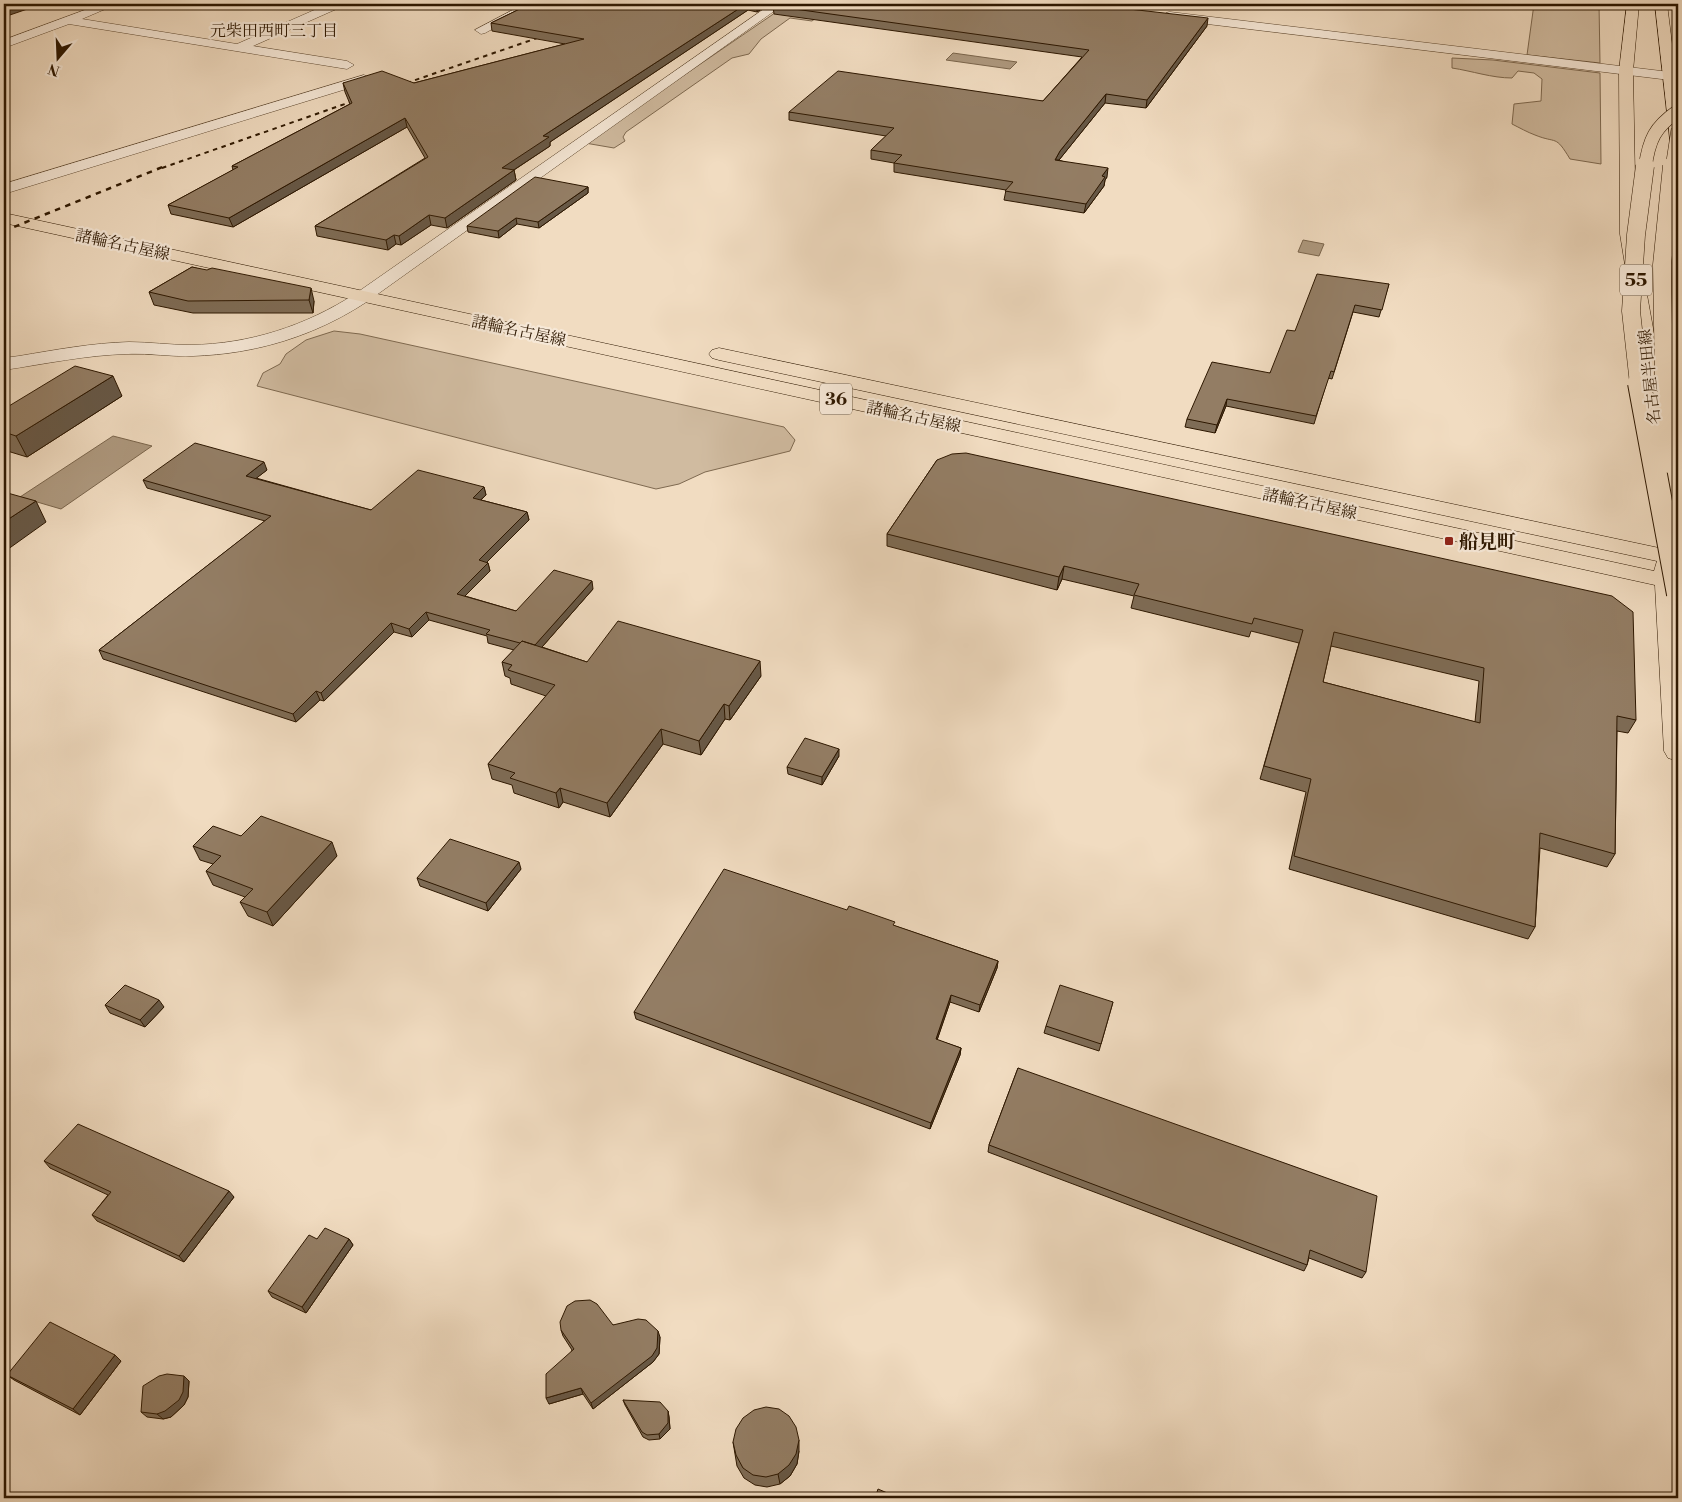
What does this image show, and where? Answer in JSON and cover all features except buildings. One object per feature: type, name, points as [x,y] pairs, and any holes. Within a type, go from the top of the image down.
[{"type":"main road","name":"名古屋半田線","points":[[1633,4],[1626,70],[1628,234],[1646,339],[1674,579],[1678,751]]},
{"type":"main road","points":[[1662,4],[1673,76],[1678,148]]},
{"type":"main road","points":[[1674,579],[1639,383],[1632,303],[1636,235],[1647,153],[1655,131],[1661,123],[1678,112]]},
{"type":"main road","points":[[1674,579],[1663,383],[1661,283],[1665,223],[1678,129]]},
{"type":"main road","name":"諸輪名古屋線","points":[[4,202],[566,321]]},
{"type":"main road","name":"諸輪名古屋線","points":[[4,218],[1674,579]]},
{"type":"main road","name":"諸輪名古屋線","points":[[702,350],[1674,579]]},
{"type":"street","points":[[81,4],[106,5]]},
{"type":"street","points":[[238,48],[337,4]]},
{"type":"street","points":[[481,30],[533,4]]},
{"type":"street","points":[[4,364],[128,348],[200,350],[266,343],[320,322],[364,296],[381,282],[778,4]]},
{"type":"street","points":[[4,44],[106,5]]},
{"type":"street","points":[[1152,14],[1673,76]]},
{"type":"street","points":[[66,20],[347,65]]},
{"type":"street","points":[[4,189],[364,79]]},
{"type":"shaded area","points":[[788,4],[835,4],[812,21],[790,18],[761,39],[749,54],[732,58],[626,132],[623,137],[625,141],[614,148],[585,143]]},
{"type":"shaded area","points":[[1534,4],[1599,4],[1600,63],[1527,55]]},
{"type":"shaded area","points":[[953,53],[1017,62],[1010,69],[946,60]]},
{"type":"shaded area","points":[[1452,58],[1493,60],[1600,73],[1601,164],[1570,159],[1555,141],[1542,138],[1512,124],[1514,104],[1541,101],[1542,79],[1534,73],[1518,71],[1512,78],[1490,76],[1452,68]]},
{"type":"shaded area","points":[[1303,240],[1324,244],[1319,256],[1298,252]]},
{"type":"shaded area","points":[[334,331],[360,334],[784,427],[795,440],[790,451],[705,472],[679,484],[656,489],[257,386],[263,373],[280,364],[286,354],[306,340]]},
{"type":"shaded area","points":[[113,436],[152,446],[61,509],[20,497]]},
{"type":"railway","points":[[398,86],[549,34]]},
{"type":"railway","points":[[162,168],[362,98]]},
{"type":"railway","points":[[4,231],[165,166]]},
{"type":"place","name":"船見町","points":[[1449,541]]},
{"type":"district","name":"元柴田西町三丁目","points":[[274,30]]}]
